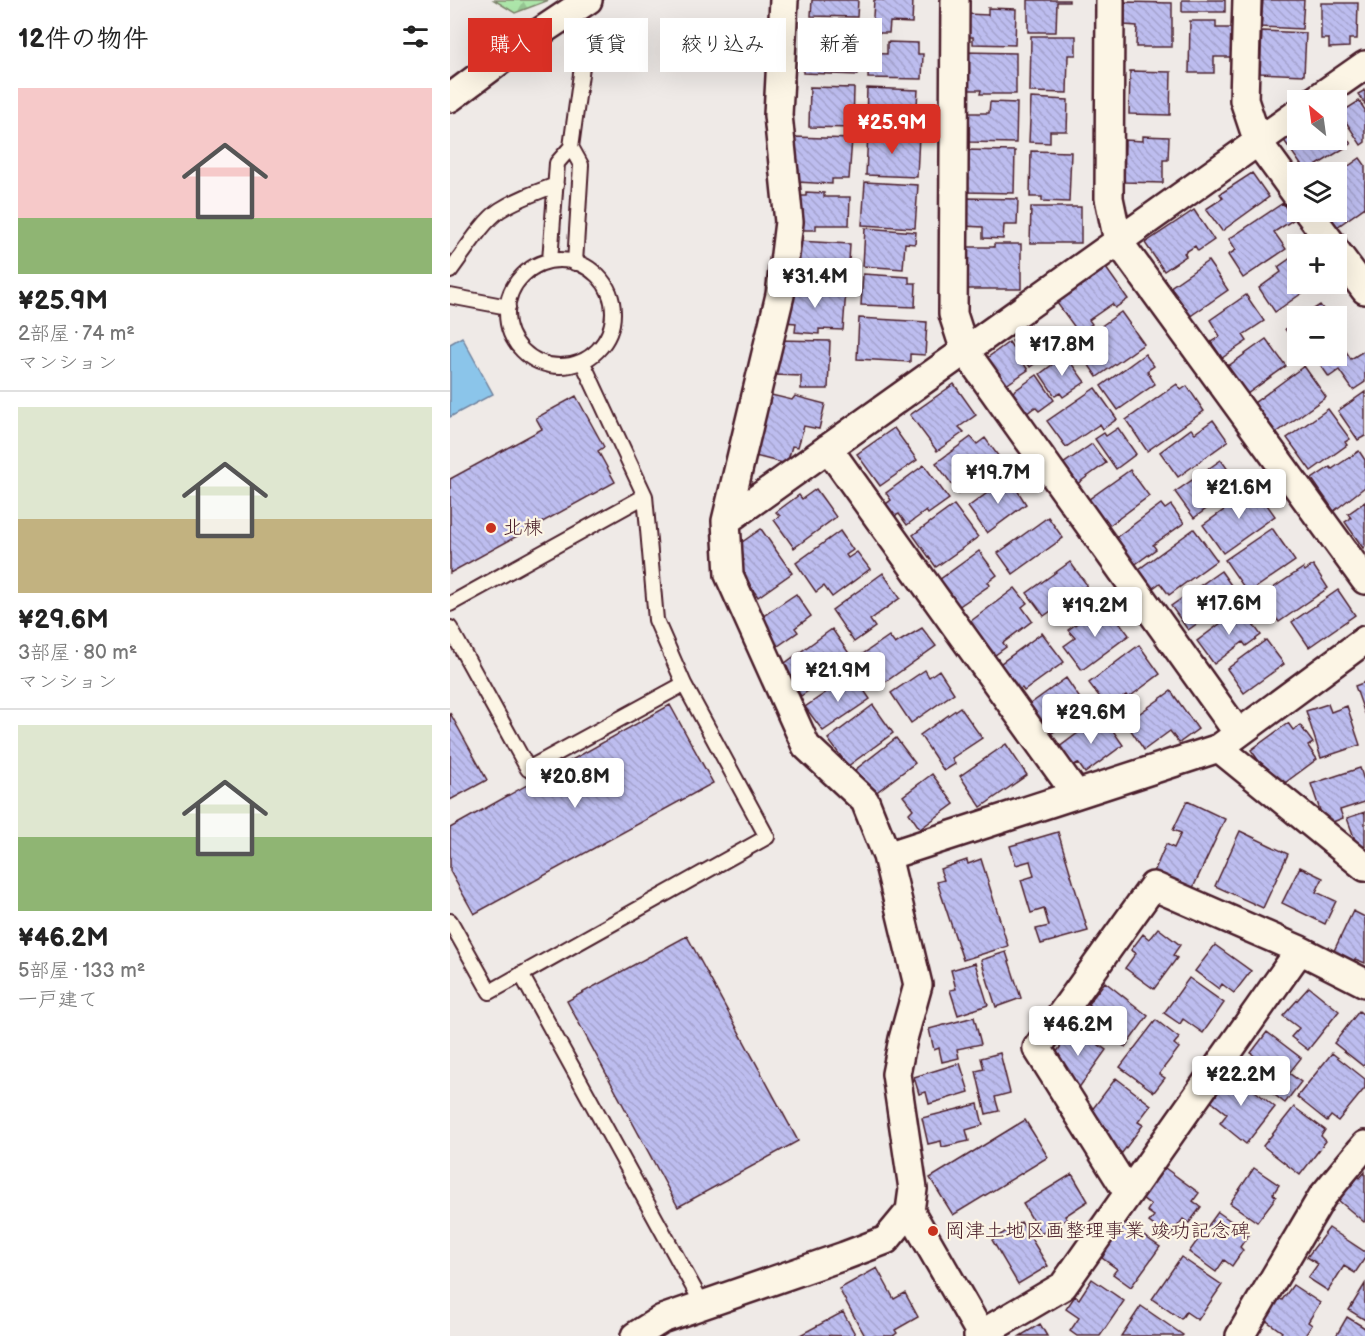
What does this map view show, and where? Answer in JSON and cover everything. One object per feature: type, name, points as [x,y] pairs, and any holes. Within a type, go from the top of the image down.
[{"type":"street","points":[[634,1336],[662,1319],[886,1240],[910,1211],[913,1189],[896,1074],[918,985],[887,856],[865,801],[806,746],[729,575],[726,521],[780,295],[789,222],[778,115],[784,0]]},
{"type":"street","points":[[955,0],[953,314],[965,351],[1228,741],[1365,867]]},
{"type":"street","points":[[1110,0],[1109,198],[1118,241],[1365,580]]},
{"type":"street","points":[[1246,0],[1244,100],[1258,142],[1287,182]]},
{"type":"street","points":[[450,98],[525,42],[578,7]]},
{"type":"street","points":[[1329,90],[1365,65]]},
{"type":"street","points":[[726,521],[1287,121]]},
{"type":"street","points":[[1347,266],[1365,291]]},
{"type":"street","points":[[828,448],[1076,794]]},
{"type":"street","points":[[887,856],[1228,741],[1365,640]]},
{"type":"street","points":[[1128,1193],[1037,1048],[1153,886],[1300,950],[1365,983]]},
{"type":"street","points":[[910,1211],[980,1335],[1063,1286],[1300,950]]},
{"type":"street","points":[[1240,1336],[1322,1197],[1365,1145]]},
{"type":"lane","points":[[575,263],[581,165],[572,147],[584,52],[578,7]]},
{"type":"lane","points":[[550,261],[557,163],[572,147]]},
{"type":"lane","points":[[450,271],[498,211],[526,196],[555,185]]},
{"type":"lane","points":[[558,260],[584,265],[597,274],[609,290],[614,308],[614,321],[606,343],[583,363],[557,367],[536,362],[519,348],[509,331],[506,314],[512,290],[523,275],[536,265],[550,261],[558,260]]},
{"type":"lane","points":[[450,296],[508,307]]},
{"type":"lane","points":[[450,921],[490,992],[767,837],[684,684],[656,620],[645,496],[583,363]]},
{"type":"lane","points":[[450,604],[645,496]]},
{"type":"lane","points":[[450,628],[528,769],[684,684]]},
{"type":"lane","points":[[521,974],[703,1305]]},
{"type":"green space","points":[[494,0],[549,0],[515,13]]},
{"type":"water","points":[[462,337],[493,394],[450,417],[450,344]]},
{"type":"building","points":[[812,0],[858,0],[857,17],[811,16]]},
{"type":"building","points":[[874,0],[913,0],[912,23],[890,22],[889,33],[882,33],[882,18],[873,18]]},
{"type":"building","points":[[1028,0],[1069,0],[1069,2],[1057,2],[1056,32],[1028,32]]},
{"type":"building","points":[[1182,0],[1225,0],[1225,12],[1182,12]]},
{"type":"building","points":[[1263,0],[1304,0],[1302,29],[1261,27]]},
{"type":"building","points":[[1125,2],[1172,3],[1172,47],[1136,47],[1137,26],[1125,25]]},
{"type":"building","points":[[1321,3],[1358,3],[1357,39],[1349,39],[1349,47],[1329,48],[1329,39],[1321,39]]},
{"type":"building","points":[[988,8],[1016,9],[1015,45],[973,44],[973,37],[966,37],[967,14],[988,15]]},
{"type":"building","points":[[1190,21],[1216,21],[1216,28],[1231,28],[1231,57],[1214,57],[1214,73],[1189,73]]},
{"type":"building","points":[[1262,31],[1306,33],[1304,75],[1260,73]]},
{"type":"building","points":[[1031,36],[1076,36],[1076,55],[1068,55],[1067,93],[1030,92]]},
{"type":"building","points":[[887,42],[918,43],[918,54],[923,54],[922,79],[868,78],[868,72],[882,72],[882,54],[887,54]]},
{"type":"building","points":[[963,52],[1016,53],[1016,94],[980,94],[981,90],[963,90]]},
{"type":"building","points":[[1130,71],[1171,72],[1170,115],[1129,114]]},
{"type":"building","points":[[803,72],[858,72],[858,75]]},
{"type":"building","points":[[810,87],[854,88],[853,128],[809,127]]},
{"type":"building","points":[[867,88],[918,90],[917,105],[924,105],[924,123],[866,121]]},
{"type":"building","points":[[1365,90],[1365,104],[1358,94]]},
{"type":"building","points":[[1031,98],[1068,100],[1067,131],[1050,131],[1050,143],[1029,142]]},
{"type":"building","points":[[1359,101],[1365,110],[1365,142],[1361,145],[1347,124],[1347,109]]},
{"type":"building","points":[[990,102],[1017,103],[1016,143],[968,142],[969,113],[989,113]]},
{"type":"building","points":[[868,132],[919,135],[917,177],[866,175]]},
{"type":"building","points":[[1143,136],[1169,137],[1168,160],[1163,160],[1163,183],[1124,182],[1125,140],[1143,141]]},
{"type":"building","points":[[795,137],[852,139],[849,179],[832,179],[832,184],[797,182],[794,172]]},
{"type":"building","points":[[966,150],[1015,151],[1014,193],[965,192]]},
{"type":"building","points":[[1291,150],[1341,150],[1322,162],[1299,162]]},
{"type":"building","points":[[1031,151],[1071,152],[1069,202],[1042,201],[1042,197],[1030,197]]},
{"type":"building","points":[[1360,158],[1365,165],[1365,207],[1347,220],[1347,167]]},
{"type":"building","points":[[1252,173],[1269,197],[1222,231],[1206,209],[1223,198],[1220,194]]},
{"type":"building","points":[[865,182],[918,185],[915,228],[862,225]]},
{"type":"building","points":[[806,192],[824,193],[824,197],[850,197],[849,225],[816,225],[816,230],[794,230],[795,196],[806,196]]},
{"type":"building","points":[[965,198],[1018,199],[1017,225],[1004,225],[1003,239],[983,238],[983,227],[963,226]]},
{"type":"building","points":[[1283,203],[1287,210],[1287,222],[1290,222],[1274,232],[1286,249],[1243,278],[1228,255],[1236,250],[1229,239]]},
{"type":"building","points":[[1031,207],[1081,207],[1081,243],[1030,243]]},
{"type":"building","points":[[1194,210],[1214,240],[1198,251],[1195,246],[1184,253],[1186,256],[1164,271],[1145,243]]},
{"type":"building","points":[[1333,222],[1344,222],[1337,227]]},
{"type":"building","points":[[865,228],[916,232],[915,244],[905,243],[903,269],[863,266]]},
{"type":"building","points":[[798,241],[850,244],[848,281],[817,279],[817,285],[795,284]]},
{"type":"building","points":[[994,244],[1021,244],[1021,289],[965,289],[966,247],[994,247]]},
{"type":"building","points":[[1208,261],[1228,290],[1189,317],[1169,288]]},
{"type":"building","points":[[1287,261],[1287,294],[1301,294],[1275,312],[1259,288],[1281,272],[1278,267]]},
{"type":"building","points":[[1106,268],[1128,299],[1115,308],[1112,304],[1089,320],[1092,324],[1079,333],[1057,303]]},
{"type":"building","points":[[863,274],[909,277],[909,283],[916,283],[915,307],[861,305]]},
{"type":"building","points":[[787,286],[846,290],[843,330],[819,329],[819,334],[795,332],[796,323],[784,322]]},
{"type":"building","points":[[1246,295],[1264,321],[1243,335],[1247,341],[1222,358],[1211,342],[1220,336],[1210,320]]},
{"type":"building","points":[[1121,312],[1144,344],[1097,377],[1075,345]]},
{"type":"building","points":[[859,318],[927,322],[925,355],[910,354],[910,362],[857,359]]},
{"type":"building","points":[[1027,330],[1030,335],[1035,332],[1050,353],[1030,367],[1012,341]]},
{"type":"building","points":[[1266,339],[1286,366],[1240,399],[1227,381],[1234,376],[1227,367]]},
{"type":"building","points":[[776,340],[830,341],[828,389],[801,389],[801,376],[775,375]]},
{"type":"building","points":[[1009,342],[1028,370],[1006,385],[987,358]]},
{"type":"building","points":[[1365,350],[1365,382],[1353,390],[1339,370],[1329,377],[1321,366],[1347,366],[1347,353],[1351,359]]},
{"type":"building","points":[[1145,354],[1154,366],[1147,371],[1155,384],[1118,410],[1101,386]]},
{"type":"building","points":[[1065,355],[1085,382],[1063,397],[1060,393],[1055,396],[1040,374]]},
{"type":"building","points":[[1304,366],[1326,397],[1276,433],[1254,403]]},
{"type":"building","points":[[1037,375],[1054,400],[1039,411],[1035,407],[1026,414],[1007,396]]},
{"type":"building","points":[[954,384],[976,415],[959,427],[964,432],[937,451],[910,415]]},
{"type":"building","points":[[1177,384],[1181,390],[1187,386],[1204,411],[1147,451],[1126,420]]},
{"type":"building","points":[[1095,388],[1117,419],[1103,429],[1100,424],[1066,447],[1047,421]]},
{"type":"building","points":[[1365,392],[1365,436],[1358,440],[1338,411]]},
{"type":"building","points":[[763,393],[792,400],[795,396],[825,404],[819,429],[804,426],[798,447],[792,446],[787,464],[747,454]]},
{"type":"building","name":"北棟","points":[[576,396],[604,447],[598,451],[615,482],[450,573],[450,479],[542,429],[536,418]]},
{"type":"building","points":[[1328,409],[1350,439],[1345,442],[1347,445],[1311,471],[1287,438]]},
{"type":"building","points":[[1213,420],[1228,441],[1178,477],[1160,452],[1191,429],[1195,433]]},
{"type":"building","points":[[894,428],[917,460],[880,486],[857,454]]},
{"type":"building","points":[[1118,428],[1136,454],[1116,469],[1095,439],[1104,433],[1106,436]]},
{"type":"building","points":[[971,437],[977,444],[985,438],[999,457],[983,468],[987,473],[959,494],[936,463]]},
{"type":"building","points":[[1092,444],[1106,463],[1077,484],[1063,464]]},
{"type":"building","points":[[1359,451],[1365,460],[1365,487],[1334,511],[1312,479]]},
{"type":"building","points":[[1221,460],[1239,485],[1194,518],[1175,492]]},
{"type":"building","points":[[924,465],[949,499],[928,514],[926,511],[907,525],[899,514],[895,516],[886,504],[891,500],[886,493]]},
{"type":"building","points":[[1130,470],[1149,496],[1110,525],[1105,518],[1099,522],[1085,502]]},
{"type":"building","points":[[1011,476],[1020,488],[1017,490],[1026,504],[987,533],[968,507]]},
{"type":"building","points":[[1255,488],[1275,516],[1223,553],[1203,525]]},
{"type":"building","points":[[816,489],[836,517],[794,548],[774,520],[780,516],[776,512],[799,495],[802,499]]},
{"type":"building","points":[[1365,502],[1365,546],[1363,548],[1345,522],[1351,518],[1348,514]]},
{"type":"building","points":[[1161,504],[1165,509],[1171,505],[1184,523],[1153,545],[1156,549],[1133,566],[1114,539]]},
{"type":"building","points":[[954,505],[978,537],[936,567],[913,535]]},
{"type":"building","points":[[1048,517],[1063,538],[1013,574],[998,553]]},
{"type":"building","points":[[1272,528],[1295,561],[1248,593],[1225,560]]},
{"type":"building","points":[[761,529],[792,573],[758,597],[736,566],[744,560],[735,547]]},
{"type":"building","points":[[1194,529],[1217,560],[1169,595],[1160,583],[1149,591],[1135,572]]},
{"type":"building","points":[[840,531],[853,550],[846,555],[848,558],[857,552],[870,569],[832,597],[824,586],[816,592],[796,563]]},
{"type":"building","points":[[979,551],[997,575],[988,582],[990,585],[958,607],[939,580]]},
{"type":"building","points":[[1070,562],[1087,585],[1044,616],[1027,593]]},
{"type":"building","points":[[1313,565],[1328,588],[1279,622],[1261,596],[1303,568],[1305,571]]},
{"type":"building","points":[[1221,571],[1238,595],[1188,630],[1171,606]]},
{"type":"building","points":[[883,573],[900,598],[870,620],[875,627],[854,642],[832,610]]},
{"type":"building","points":[[1015,588],[1027,603],[1022,607],[1032,621],[1003,643],[1006,647],[991,658],[963,627]]},
{"type":"building","points":[[1338,590],[1355,615],[1309,647],[1292,622]]},
{"type":"building","points":[[796,594],[811,616],[795,628],[798,632],[778,646],[759,619]]},
{"type":"building","points":[[1241,608],[1261,635],[1246,646],[1243,642],[1214,664],[1197,641]]},
{"type":"building","points":[[1111,611],[1129,635],[1082,670],[1064,646],[1075,638],[1068,630],[1092,612],[1098,621]]},
{"type":"building","points":[[922,628],[936,646],[884,683],[863,654],[889,636],[895,644]]},
{"type":"building","points":[[832,629],[853,659],[801,696],[781,666]]},
{"type":"building","points":[[1042,633],[1064,662],[1024,691],[1022,688],[1016,692],[997,666]]},
{"type":"building","points":[[1266,640],[1284,664],[1244,693],[1227,669]]},
{"type":"building","points":[[1139,645],[1160,674],[1128,698],[1126,695],[1108,708],[1089,683]]},
{"type":"building","points":[[925,670],[929,677],[939,670],[954,693],[911,723],[891,693]]},
{"type":"building","points":[[853,674],[870,699],[823,731],[805,707]]},
{"type":"building","points":[[1066,678],[1083,703],[1056,723],[1059,728],[1046,737],[1026,707]]},
{"type":"building","points":[[1365,682],[1365,714],[1355,686]]},
{"type":"building","points":[[1171,691],[1198,729],[1179,743],[1170,731],[1144,750],[1126,723]]},
{"type":"building","points":[[1328,704],[1331,712],[1347,706],[1360,745],[1321,758],[1306,711]]},
{"type":"building","points":[[670,705],[713,783],[474,914],[450,871],[450,828]]},
{"type":"building","points":[[873,705],[893,733],[848,766],[828,739]]},
{"type":"building","points":[[960,707],[982,738],[952,758],[955,764],[944,771],[920,735]]},
{"type":"building","points":[[450,713],[487,780],[450,800]]},
{"type":"building","points":[[1102,715],[1123,745],[1085,773],[1078,763],[1072,766],[1058,748]]},
{"type":"building","points":[[1288,723],[1293,730],[1300,725],[1313,743],[1308,746],[1317,759],[1278,788],[1251,750]]},
{"type":"building","points":[[896,738],[915,763],[874,794],[855,770]]},
{"type":"building","points":[[1006,744],[1027,775],[981,807],[960,776]]},
{"type":"building","points":[[1360,768],[1365,783],[1365,802],[1340,810],[1343,818],[1325,825],[1311,784]]},
{"type":"building","points":[[932,774],[954,804],[920,829],[909,813],[913,809],[903,796]]},
{"type":"building","points":[[1187,801],[1225,819],[1192,890],[1154,872],[1166,844],[1174,848],[1181,833],[1173,830]]},
{"type":"building","points":[[1365,812],[1365,861],[1363,862],[1347,818]]},
{"type":"building","points":[[1240,831],[1288,854],[1263,908],[1215,886]]},
{"type":"building","points":[[1058,832],[1088,931],[1041,944],[1036,929],[1049,926],[1044,909],[1031,913],[1021,880],[1034,876],[1030,861],[1016,865],[1010,846]]},
{"type":"building","points":[[981,859],[1008,946],[963,960],[937,882],[944,880],[940,869],[967,860],[968,864]]},
{"type":"building","points":[[1300,867],[1323,878],[1316,892],[1336,901],[1325,924],[1282,903]]},
{"type":"building","points":[[1353,911],[1365,917],[1365,963],[1355,959],[1352,965],[1332,955]]},
{"type":"building","points":[[1158,928],[1180,945],[1173,955],[1177,958],[1154,989],[1125,968],[1136,953],[1131,950],[1143,934],[1149,939]]},
{"type":"building","points":[[687,936],[798,1141],[678,1207],[567,1001]]},
{"type":"building","points":[[1215,945],[1251,971],[1234,993],[1222,984],[1219,989],[1195,971]]},
{"type":"building","points":[[1006,952],[1021,998],[996,1007],[981,960]]},
{"type":"building","points":[[975,963],[988,1005],[958,1015],[950,990],[956,989],[951,970]]},
{"type":"building","points":[[1189,978],[1224,1003],[1203,1033],[1183,1019],[1180,1024],[1164,1013]]},
{"type":"building","points":[[1105,982],[1148,1016],[1125,1047],[1092,1021],[1099,1013],[1088,1004]]},
{"type":"building","points":[[1309,987],[1339,1011],[1308,1050],[1291,1037],[1299,1028],[1283,1016]]},
{"type":"building","points":[[1359,1011],[1365,1016],[1365,1064],[1363,1066],[1334,1043]]},
{"type":"building","points":[[974,1017],[981,1044],[957,1049],[959,1058],[942,1062],[939,1048],[934,1050],[929,1029]]},
{"type":"building","points":[[1156,1020],[1179,1038],[1174,1044],[1179,1048],[1159,1074],[1165,1078],[1154,1092],[1120,1067]]},
{"type":"building","points":[[1074,1027],[1106,1050],[1078,1089],[1052,1059]]},
{"type":"building","points":[[1267,1032],[1301,1058],[1289,1073],[1301,1082],[1285,1103],[1245,1072],[1257,1058],[1251,1053]]},
{"type":"building","points":[[1000,1053],[1010,1093],[995,1097],[999,1111],[986,1114],[976,1071],[984,1069],[981,1058]]},
{"type":"building","points":[[1332,1053],[1365,1079],[1365,1088],[1338,1121],[1331,1116],[1327,1121],[1297,1097]]},
{"type":"building","points":[[960,1063],[969,1092],[929,1104],[926,1092],[919,1094],[914,1077]]},
{"type":"building","points":[[1230,1071],[1275,1107],[1246,1144],[1220,1123],[1227,1114],[1208,1099]]},
{"type":"building","points":[[1116,1078],[1151,1105],[1138,1122],[1143,1125],[1122,1153],[1102,1138],[1108,1130],[1088,1115]]},
{"type":"building","points":[[978,1104],[983,1125],[966,1130],[969,1141],[942,1147],[941,1141],[928,1144],[922,1118]]},
{"type":"building","points":[[1294,1107],[1325,1130],[1321,1136],[1326,1141],[1300,1175],[1263,1146]]},
{"type":"building","points":[[1025,1120],[1048,1157],[953,1215],[930,1178]]},
{"type":"building","points":[[1165,1168],[1199,1193],[1193,1201],[1201,1207],[1189,1223],[1183,1219],[1169,1237],[1149,1222],[1154,1216],[1147,1211],[1151,1205],[1142,1198]]},
{"type":"building","points":[[1254,1168],[1279,1185],[1273,1194],[1276,1197],[1257,1222],[1230,1203]]},
{"type":"building","points":[[1365,1172],[1364,1222],[1338,1200],[1358,1176],[1360,1178]]},
{"type":"building","points":[[1072,1174],[1088,1201],[1065,1216],[1067,1219],[1041,1234],[1023,1204]]},
{"type":"building","points":[[1218,1212],[1249,1234],[1240,1247],[1243,1250],[1232,1266],[1224,1260],[1216,1272],[1189,1252]]},
{"type":"building","points":[[1021,1222],[1048,1266],[1018,1284],[992,1240]]},
{"type":"building","points":[[1124,1222],[1160,1247],[1131,1287],[1113,1274],[1117,1269],[1102,1258],[1105,1253],[1102,1252]]},
{"type":"building","points":[[1329,1228],[1365,1252],[1365,1258],[1355,1273],[1344,1266],[1328,1291],[1308,1278],[1318,1264],[1307,1257]]},
{"type":"building","points":[[1181,1257],[1222,1285],[1198,1320],[1186,1312],[1181,1319],[1152,1299]]},
{"type":"building","points":[[877,1268],[894,1299],[905,1293],[918,1317],[895,1330],[897,1333],[893,1336],[865,1336],[839,1289]]},
{"type":"building","points":[[1092,1279],[1124,1301],[1100,1336],[1077,1336],[1070,1331],[1079,1318],[1066,1309],[1075,1296],[1079,1299]]},
{"type":"building","points":[[1365,1284],[1365,1320],[1349,1310]]},
{"type":"building","points":[[1293,1285],[1320,1303],[1308,1322],[1312,1325],[1305,1336],[1279,1336],[1282,1332],[1264,1319],[1279,1298],[1282,1300]]},
{"type":"building","points":[[1141,1306],[1183,1335],[1121,1336]]},
{"type":"building","points":[[843,1312],[856,1336],[800,1335]]},
{"type":"building","points":[[1347,1317],[1365,1328],[1365,1336],[1336,1336]]},
{"type":"building","points":[[1040,1324],[1047,1336],[1020,1336]]},
{"type":"place","name":"北棟","points":[[491,528]]},
{"type":"place","name":"岡津土地区画整理事業 竣功記念碑","points":[[933,1231]]}]
